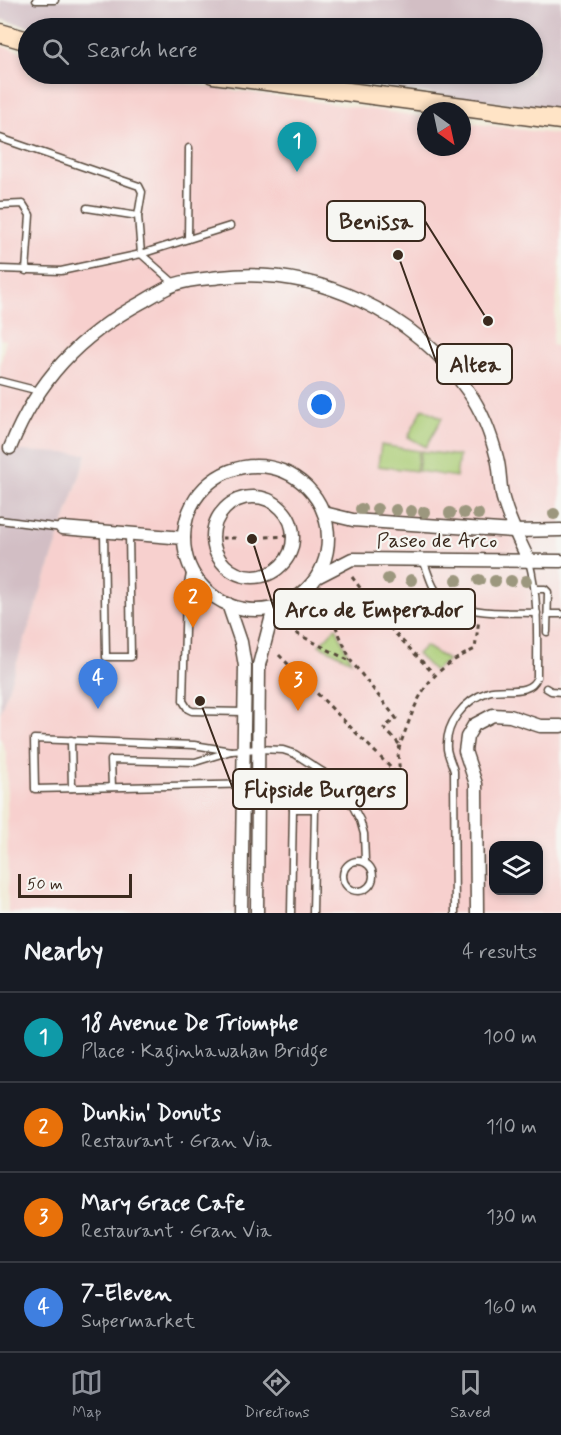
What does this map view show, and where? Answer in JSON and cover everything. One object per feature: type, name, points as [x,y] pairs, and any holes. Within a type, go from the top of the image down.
[{"type":"main road","points":[[0,33],[18,38]]},
{"type":"main road","points":[[289,84],[561,120]]},
{"type":"street","points":[[10,448],[19,425],[39,391],[69,353],[126,310],[175,284],[242,274],[286,277],[334,288],[376,308],[412,332],[441,358],[461,383],[486,423],[497,458],[503,500],[514,531],[529,561]]},
{"type":"street","points":[[263,466],[289,474],[310,490],[324,513],[328,546],[317,577],[298,596],[274,608],[243,609],[228,604],[211,594],[191,569],[184,538],[189,513],[203,490],[213,481],[237,469],[263,466]]},
{"type":"street","points":[[256,497],[267,500],[284,512],[289,520],[293,536],[291,549],[281,566],[273,572],[253,577],[233,572],[225,566],[214,549],[213,538],[218,518],[225,509],[245,498],[256,497]]},
{"type":"street","name":"Paseo de Arco","points":[[324,513],[353,520],[514,531],[561,530]]},
{"type":"street","points":[[62,528],[184,538]]},
{"type":"street","name":"Paseo de Arco","points":[[317,577],[352,559],[561,561]]},
{"type":"street","points":[[228,604],[244,654],[244,712],[237,751],[243,784],[241,913]]},
{"type":"street","points":[[257,913],[259,665],[274,608]]},
{"type":"street","points":[[477,913],[476,784],[465,751],[467,736],[474,725],[493,715],[510,716],[540,726],[561,726]]},
{"type":"lane","points":[[36,0],[55,0]]},
{"type":"lane","points":[[0,138],[139,186],[142,192],[138,216],[141,254],[175,284]]},
{"type":"lane","points":[[188,239],[189,148]]},
{"type":"lane","points":[[0,205],[23,204],[30,215],[26,271]]},
{"type":"lane","points":[[87,208],[138,216]]},
{"type":"lane","points":[[0,269],[61,271],[141,254],[230,226]]},
{"type":"lane","points":[[0,381],[39,391]]},
{"type":"lane","points":[[0,520],[62,528]]},
{"type":"lane","points":[[104,532],[105,657],[131,657],[129,534]]},
{"type":"lane","points":[[423,561],[437,593],[456,605],[480,612],[537,613]]},
{"type":"lane","points":[[455,913],[454,771],[448,752],[448,735],[457,714],[474,699],[488,692],[526,688],[536,683],[536,589],[529,561]]},
{"type":"lane","points":[[191,569],[186,594],[183,700],[185,706],[192,711],[244,712]]},
{"type":"lane","points":[[536,589],[545,589],[548,592],[547,632]]},
{"type":"lane","points":[[549,614],[561,614]]},
{"type":"lane","points":[[546,688],[561,692]]},
{"type":"lane","points":[[237,751],[194,745],[34,739],[36,789],[258,784]]},
{"type":"lane","points":[[71,740],[72,788]]},
{"type":"lane","points":[[112,787],[111,760],[195,762],[237,751],[283,750],[295,754],[323,772],[334,783],[360,820],[364,834],[365,861],[373,870],[372,882],[364,890],[352,890],[344,881],[344,869],[353,861],[365,861]]},
{"type":"lane","points":[[291,913],[293,809],[323,772]]},
{"type":"lane","points":[[313,913],[315,809],[334,783]]},
{"type":"lane","points":[[293,809],[315,809]]},
{"type":"path","points":[[266,537],[293,536]]},
{"type":"path","points":[[213,538],[239,538]]},
{"type":"path","points":[[352,577],[390,628],[434,674]]},
{"type":"path","points":[[321,593],[351,662],[396,718],[384,728],[400,745]]},
{"type":"path","points":[[400,776],[398,753],[419,697],[434,674],[456,658],[475,649],[480,612]]},
{"type":"path","points":[[288,629],[351,662]]},
{"type":"path","points":[[279,655],[400,776]]},
{"type":"path","points":[[354,809],[400,776]]},
{"type":"shaded area","points":[[0,0],[561,0],[561,111],[360,84],[543,84],[543,18],[18,18],[18,24],[0,19]]},
{"type":"shaded area","points":[[0,46],[18,50],[18,84],[188,84],[417,116],[417,156],[471,156],[471,123],[561,135],[561,251],[552,345],[561,347],[561,913],[8,913],[7,755],[0,737],[0,713],[87,455],[0,450],[0,367],[6,340],[0,339]]},
{"type":"shaded area","points":[[0,450],[87,454],[0,713]]},
{"type":"green space","points":[[423,408],[442,418],[426,447],[408,437]]},
{"type":"green space","points":[[381,445],[419,451],[416,471],[378,466]]},
{"type":"green space","points":[[421,451],[459,456],[456,477],[418,471]]},
{"type":"green space","points":[[336,627],[351,661],[319,645]]},
{"type":"green space","points":[[425,646],[448,660],[434,671],[417,654]]},
{"type":"place","name":"18 Avenue De Triomphe","points":[[297,172]]},
{"type":"place","name":"Altea","points":[[398,255]]},
{"type":"place","name":"Benissa","points":[[488,321]]},
{"type":"place","name":"Arco de Emperador","points":[[252,539]]},
{"type":"place","name":"Dunkin' Donuts","points":[[193,628]]},
{"type":"place","name":"Flipside Burgers","points":[[200,701]]},
{"type":"place","name":"7-Eleven","points":[[98,709]]},
{"type":"place","name":"Mary Grace Cafe","points":[[298,711]]}]
